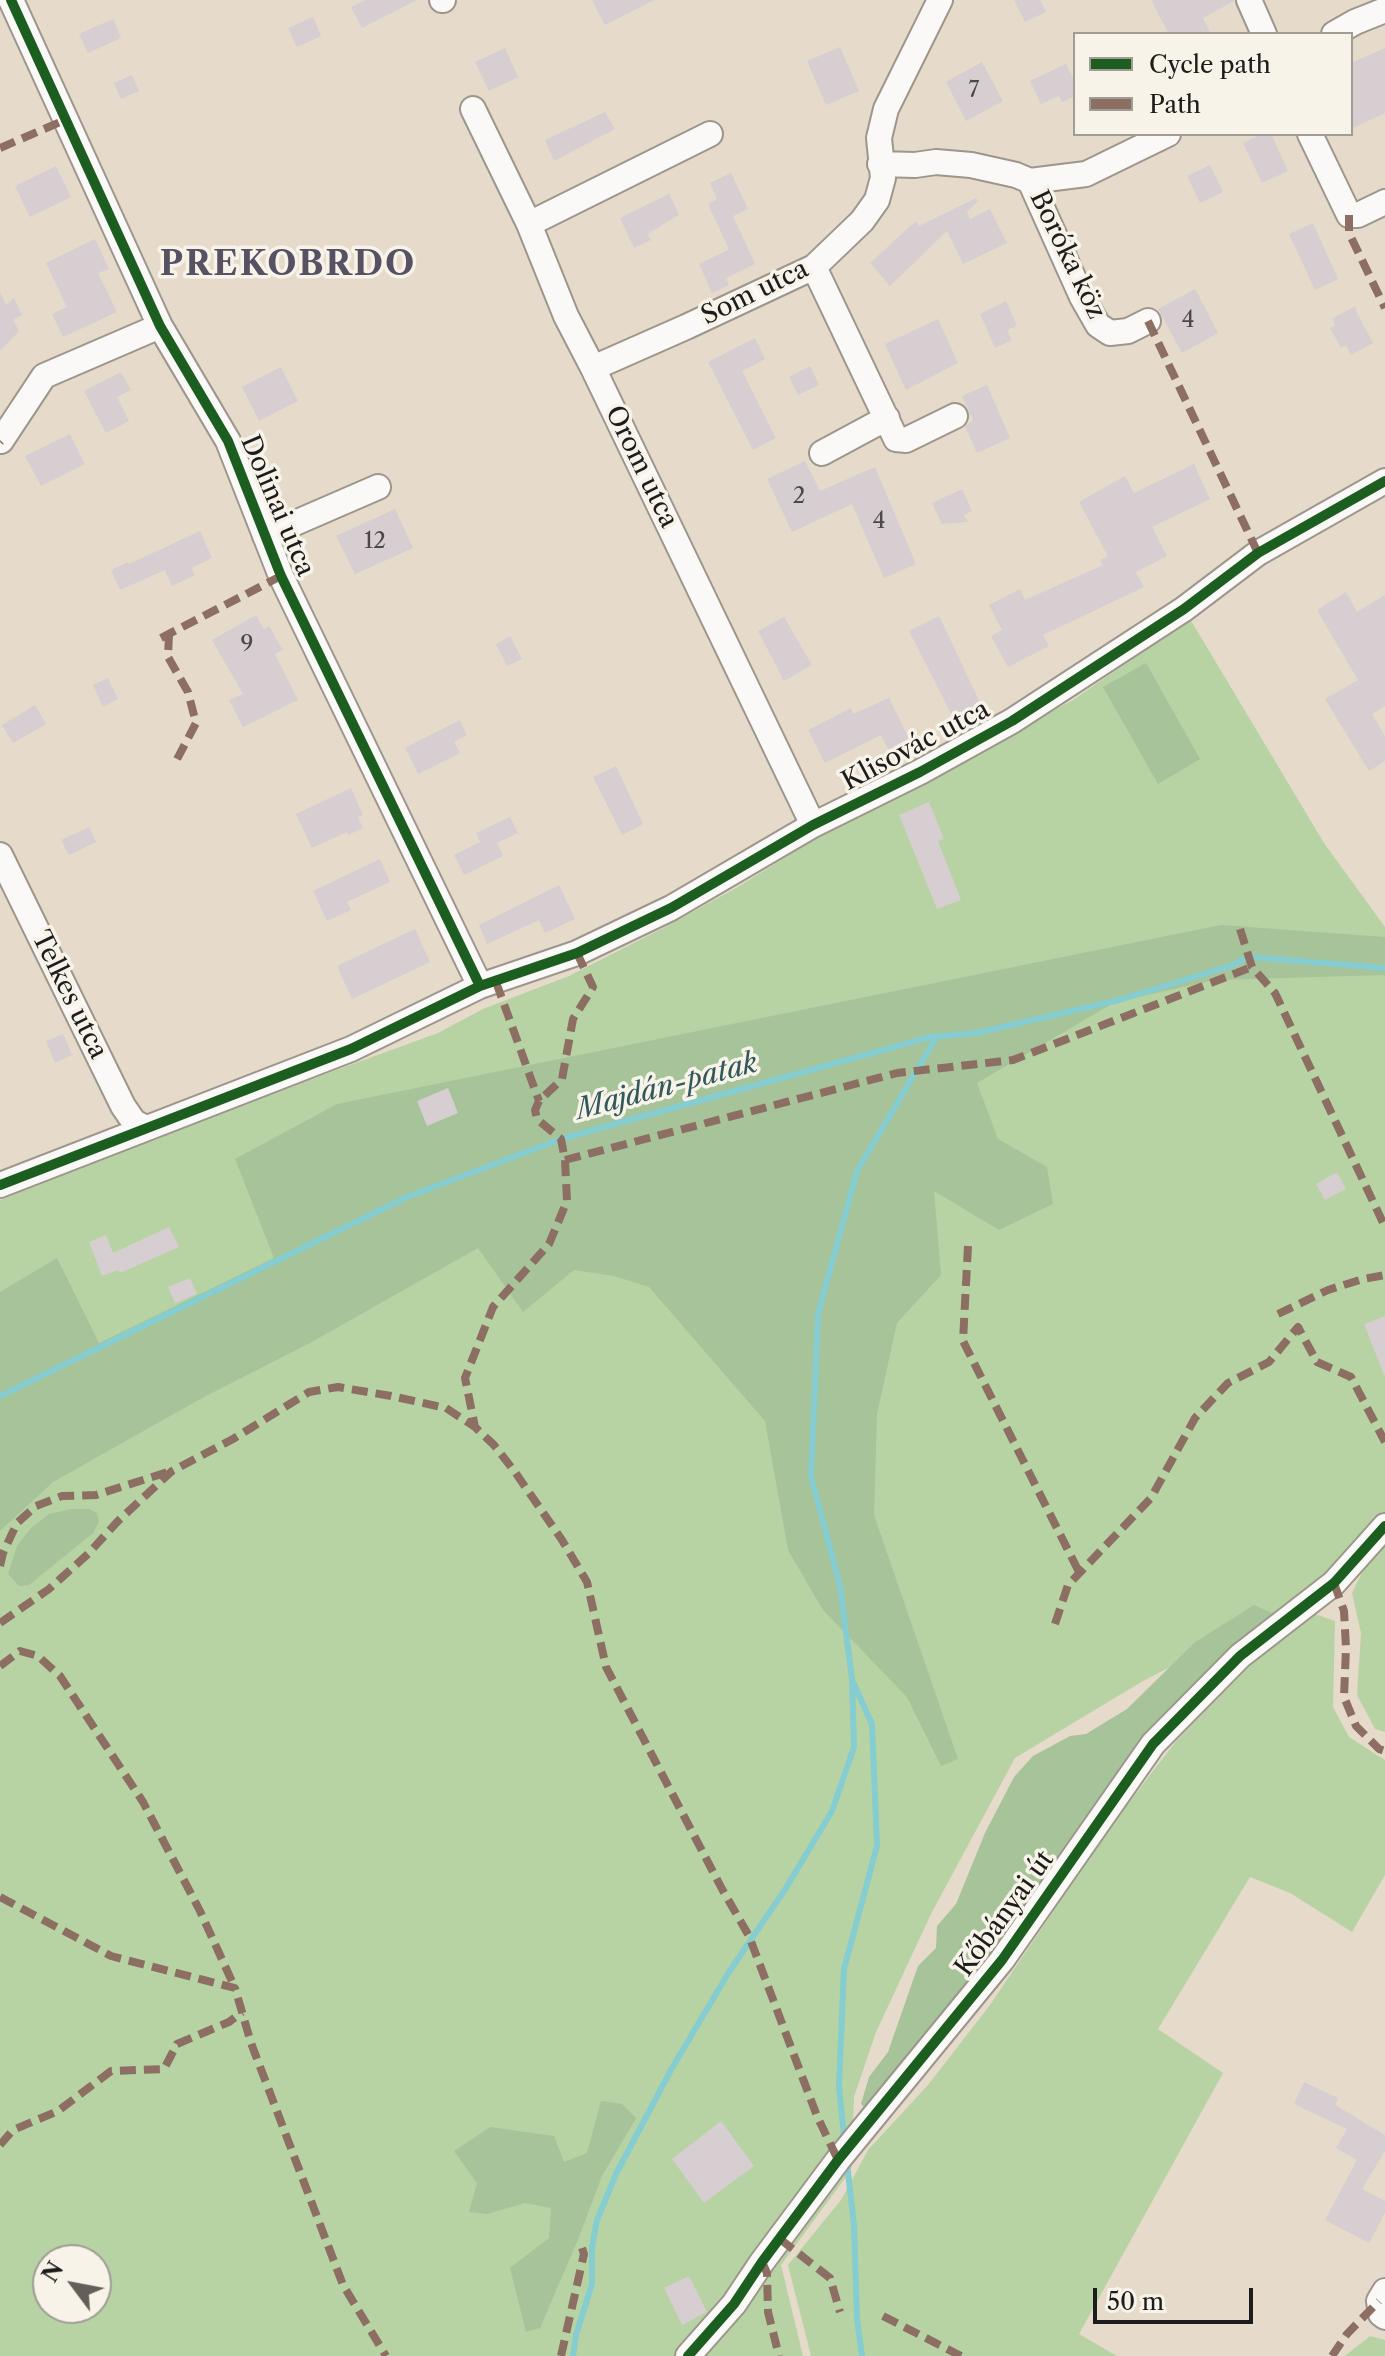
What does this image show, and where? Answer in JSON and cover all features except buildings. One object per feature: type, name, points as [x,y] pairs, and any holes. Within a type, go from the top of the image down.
[{"type":"street","name":"Dolinai utca","points":[[11,0],[160,326],[228,441],[265,536],[321,660],[480,986]]},
{"type":"street","name":"Som utca","points":[[593,368],[814,267],[862,221],[877,200],[883,178],[879,138],[886,109],[940,0]]},
{"type":"street","points":[[1249,0],[1263,32]]},
{"type":"street","points":[[1338,32],[1385,10]]},
{"type":"street","name":"Orom utca","points":[[473,109],[529,224],[566,316],[813,825]]},
{"type":"street","points":[[529,224],[710,134]]},
{"type":"street","points":[[880,164],[936,162],[971,165],[1030,181],[1086,174],[1164,136]]},
{"type":"street","points":[[1311,136],[1349,215],[1358,215],[1385,202]]},
{"type":"street","name":"Boróka köz","points":[[1030,181],[1082,297],[1098,325],[1110,333],[1128,331],[1148,321]]},
{"type":"street","points":[[814,267],[896,439],[906,440],[955,416]]},
{"type":"street","points":[[1,441],[44,376],[160,326]]},
{"type":"street","points":[[822,453],[887,418]]},
{"type":"street","name":"Klisovác utca","points":[[0,1185],[351,1049],[480,986],[577,953],[671,908],[813,825],[920,772],[1012,721],[1184,609],[1258,553],[1385,481]]},
{"type":"street","name":"Dolinai utca","points":[[265,536],[378,487]]},
{"type":"street","name":"Telkes utca","points":[[0,855],[123,1106],[134,1122],[146,1128]]},
{"type":"street","name":"Kőbányai út","points":[[688,2356],[734,2304],[838,2160],[1002,1960],[1153,1744],[1240,1656],[1334,1583],[1385,1526]]},
{"type":"green space","points":[[1190,619],[1324,843],[1385,927],[1385,1526],[1334,1583],[1143,1681],[1015,1758],[932,1912],[876,2032],[854,2097],[851,2170],[781,2265],[803,2356],[0,2356],[0,1200],[153,1137],[438,1033],[483,1009],[569,976],[736,888],[813,840],[1073,700]]},
{"type":"green space","points":[[1146,663],[1200,759],[1158,784],[1103,687]]},
{"type":"green space","points":[[1221,925],[1385,937],[1385,975],[1215,980],[1115,1002],[977,1083],[998,1139],[1047,1167],[1053,1204],[999,1230],[934,1191],[941,1275],[897,1323],[877,1414],[874,1515],[958,1759],[941,1766],[907,1697],[823,1610],[788,1550],[765,1421],[649,1287],[614,1276],[574,1270],[523,1312],[478,1248],[53,1482],[0,1531],[0,1292],[57,1258],[99,1343],[274,1258],[235,1159],[337,1104]]},
{"type":"green space","points":[[89,1509],[97,1513],[99,1522],[93,1533],[29,1585],[19,1586],[8,1574],[17,1546],[30,1529],[49,1514]]},
{"type":"green space","points":[[1385,1542],[1385,1732],[1375,1729],[1357,1695],[1361,1633],[1352,1593],[1365,1566]]},
{"type":"green space","points":[[1254,1605],[1279,1616],[1215,1670],[869,2112],[861,2104],[869,2077],[888,2052],[918,1966],[936,1948],[937,1926],[956,1904],[985,1833],[1014,1777],[1033,1756],[1070,1736],[1086,1734],[1127,1709],[1194,1643]]},
{"type":"green space","points":[[1312,1613],[1335,1621],[1333,1707],[1349,1737],[1385,1760],[1385,1875],[1352,1932],[1290,1893],[1250,1877],[1158,2029],[1223,2073],[1079,2334],[1117,2356],[811,2356],[788,2265],[841,2200],[868,2150],[928,2085],[990,2005],[1110,1827],[1177,1740],[1249,1666]]},
{"type":"green space","points":[[601,2101],[622,2104],[636,2118],[602,2176],[540,2328],[526,2332],[510,2268],[549,2238],[551,2208],[525,2203],[487,2214],[469,2212],[477,2183],[454,2151],[490,2127],[554,2136],[564,2162],[587,2153]]},
{"type":"green space","points":[[1370,2336],[1385,2340],[1385,2356],[1345,2356]]},
{"type":"waterway","name":"Majdán-patak","points":[[0,1396],[407,1197],[561,1139],[930,1037],[977,1033],[1119,1000],[1230,966],[1249,957],[1385,968]]},
{"type":"waterway","points":[[573,2356],[576,2335],[592,2284],[592,2247],[597,2220],[616,2174],[672,2068],[729,1972],[786,1888],[832,1811],[854,1747],[852,1679],[840,1586],[811,1476],[818,1314],[857,1171],[937,1036]]},
{"type":"waterway","points":[[844,2136],[839,2086],[844,1969],[877,1846],[872,1724],[854,1684]]},
{"type":"waterway","points":[[847,2163],[862,2356]]},
{"type":"marked path","points":[[0,148],[65,120]]},
{"type":"marked path","points":[[1349,215],[1349,233],[1385,308]]},
{"type":"marked path","points":[[1148,321],[1258,553]]},
{"type":"marked path","points":[[161,638],[281,576]]},
{"type":"marked path","points":[[169,634],[168,657],[188,692],[196,723],[175,763]]},
{"type":"marked path","points":[[1240,929],[1252,967],[1275,993],[1385,1227]]},
{"type":"marked path","points":[[577,953],[593,987],[573,1019],[562,1079],[539,1101],[535,1110],[537,1119],[561,1139],[567,1201],[549,1244],[493,1307],[465,1378],[475,1427],[515,1472],[587,1582],[606,1667],[749,1936],[817,2116],[838,2160]]},
{"type":"marked path","points":[[565,1160],[897,1073],[1013,1060],[1252,967]]},
{"type":"marked path","points":[[496,982],[539,1101]]},
{"type":"marked path","points":[[968,1246],[963,1341],[1079,1572]]},
{"type":"marked path","points":[[1278,1314],[1328,1290],[1385,1275]]},
{"type":"marked path","points":[[1055,1624],[1068,1585],[1151,1498],[1195,1418],[1228,1383],[1269,1362],[1298,1327],[1317,1362],[1351,1377],[1385,1442]]},
{"type":"marked path","points":[[0,1623],[49,1589],[172,1471],[233,1439],[309,1392],[338,1387],[391,1396],[446,1408],[475,1427]]},
{"type":"marked path","points":[[0,1566],[17,1523],[36,1506],[62,1496],[96,1495],[168,1472]]},
{"type":"marked path","points":[[1334,1583],[1344,1611],[1344,1697],[1356,1726],[1379,1749],[1385,1751]]},
{"type":"marked path","points":[[0,1666],[20,1651],[38,1656],[60,1676],[143,1802],[200,1911],[235,1988]]},
{"type":"marked path","points":[[0,1897],[111,1956],[235,1988],[251,2043],[343,2285],[386,2356]]},
{"type":"marked path","points":[[0,2145],[13,2130],[58,2111],[111,2071],[164,2069],[177,2044],[229,2022],[242,2012]]},
{"type":"marked path","points":[[780,2239],[830,2278],[840,2312]]},
{"type":"marked path","points":[[561,2356],[584,2254],[582,2248]]},
{"type":"marked path","points":[[762,2262],[767,2273],[768,2312],[779,2356]]},
{"type":"marked path","points":[[1332,2356],[1347,2334],[1379,2301]]},
{"type":"marked path","points":[[883,2316],[961,2356]]},
{"type":"cycle path","points":[[11,0],[160,326],[228,441],[281,576],[480,986]]},
{"type":"cycle path","points":[[0,1185],[351,1049],[480,986],[577,953],[671,908],[813,825],[920,772],[1012,721],[1184,609],[1258,553],[1385,481]]},
{"type":"cycle path","points":[[688,2356],[734,2304],[838,2160],[1002,1960],[1153,1744],[1240,1656],[1334,1583],[1385,1526]]},
{"type":"district","name":"PREKOBRDO","points":[[288,265]]}]
